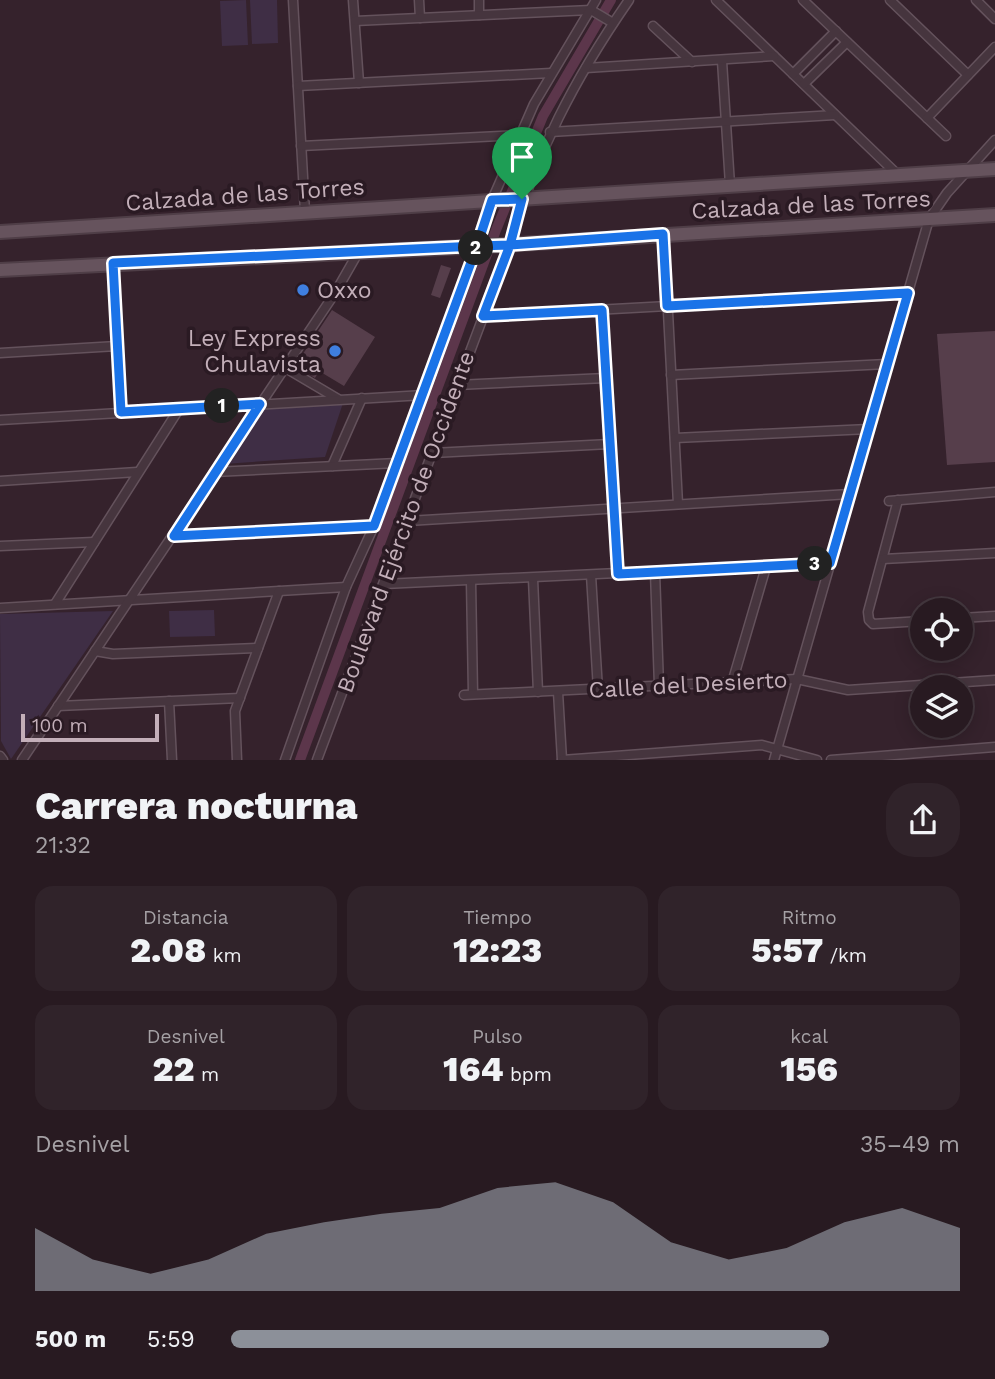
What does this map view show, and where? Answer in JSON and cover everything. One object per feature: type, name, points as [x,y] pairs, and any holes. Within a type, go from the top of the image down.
[{"type":"main road","name":"Calzada de las Torres","points":[[0,232],[995,169]]},
{"type":"main road","name":"Calzada de las Torres","points":[[482,246],[995,215]]},
{"type":"main road","points":[[0,270],[482,246]]},
{"type":"street","points":[[293,0],[305,212]]},
{"type":"street","points":[[353,0],[359,83]]},
{"type":"street","points":[[419,0],[420,18]]},
{"type":"street","points":[[479,0],[479,15]]},
{"type":"street","points":[[538,0],[539,12]]},
{"type":"street","points":[[509,200],[520,135],[551,73],[592,11],[596,0]]},
{"type":"street","points":[[509,200],[550,132],[610,21],[628,0]]},
{"type":"street","points":[[716,0],[898,175]]},
{"type":"street","points":[[803,0],[946,136]]},
{"type":"street","points":[[890,0],[968,75]]},
{"type":"street","points":[[976,0],[995,19]]},
{"type":"street","points":[[355,21],[592,11],[610,21]]},
{"type":"street","points":[[653,26],[692,62]]},
{"type":"street","points":[[793,74],[836,31]]},
{"type":"street","points":[[804,84],[847,42]]},
{"type":"street","points":[[927,118],[995,47]]},
{"type":"street","points":[[586,68],[774,56]]},
{"type":"street","points":[[722,61],[730,185]]},
{"type":"street","points":[[298,86],[551,73]]},
{"type":"street","points":[[550,132],[835,115]]},
{"type":"street","points":[[301,146],[520,135]]},
{"type":"street","points":[[774,760],[929,219],[947,193],[995,140]]},
{"type":"street","name":"Boulevard Ejército de Occidente","points":[[317,760],[483,316],[507,245],[509,200]]},
{"type":"street","name":"Boulevard Ejército de Occidente","points":[[285,760],[346,587],[374,526],[482,246],[509,200]]},
{"type":"street","points":[[663,234],[678,505]]},
{"type":"street","points":[[22,760],[335,293],[359,251]]},
{"type":"street","points":[[113,263],[121,412]]},
{"type":"street","points":[[483,316],[908,293]]},
{"type":"street","points":[[602,310],[618,574]]},
{"type":"street","points":[[0,353],[117,346]]},
{"type":"street","points":[[671,375],[887,364]]},
{"type":"street","points":[[284,367],[338,399]]},
{"type":"street","points":[[457,385],[606,378]]},
{"type":"street","points":[[0,420],[424,395]]},
{"type":"street","points":[[332,466],[362,398]]},
{"type":"street","points":[[55,604],[179,409]]},
{"type":"street","points":[[675,438],[869,429]]},
{"type":"street","points":[[433,453],[610,444]]},
{"type":"street","points":[[214,472],[397,463]]},
{"type":"street","points":[[0,481],[137,472]]},
{"type":"street","points":[[910,622],[873,624],[869,620],[868,612],[883,559],[893,501],[995,492]]},
{"type":"street","points":[[408,521],[850,494]]},
{"type":"street","points":[[174,536],[374,526]]},
{"type":"street","points":[[0,546],[94,542]]},
{"type":"street","points":[[883,559],[995,554]]},
{"type":"street","points":[[384,584],[830,563]]},
{"type":"street","points":[[732,683],[766,567]]},
{"type":"street","points":[[655,572],[659,687]]},
{"type":"street","points":[[591,575],[598,690]]},
{"type":"street","points":[[533,579],[538,692]]},
{"type":"street","name":"Calle del Desierto","points":[[471,581],[469,695],[797,679],[848,690],[995,680]]},
{"type":"street","points":[[0,608],[346,587]]},
{"type":"street","points":[[237,760],[234,722],[240,698],[279,591]]},
{"type":"street","points":[[973,617],[995,616]]},
{"type":"street","points":[[95,651],[113,654],[258,648]]},
{"type":"street","points":[[558,692],[562,760],[762,745],[817,760]]},
{"type":"street","points":[[58,706],[240,698]]},
{"type":"street","points":[[169,701],[172,760]]},
{"type":"street","points":[[831,760],[995,747]]},
{"type":"shaded area","points":[[246,0],[248,45],[222,46],[220,1]]},
{"type":"shaded area","points":[[250,0],[277,0],[278,43],[252,44]]},
{"type":"shaded area","points":[[343,403],[325,457],[223,464],[260,408]]},
{"type":"shaded area","points":[[214,610],[215,636],[170,637],[169,611]]},
{"type":"shaded area","points":[[113,611],[11,759],[1,741],[0,614]]},
{"type":"building","points":[[441,265],[451,268],[440,298],[431,295]]},
{"type":"building","name":"Ley Express Chulavista","points":[[332,310],[375,337],[344,386],[319,371],[315,378],[295,366]]},
{"type":"building","points":[[995,331],[995,462],[947,465],[937,334]]},
{"type":"waterway","points":[[300,760],[496,230],[543,116],[611,0]]},
{"type":"place","name":"Oxxo","points":[[303,290]]},
{"type":"place","name":"Ley Express Chulavista","points":[[335,351]]},
{"type":"route","points":[[522,199],[492,200],[477,246],[113,263],[121,412],[260,404],[174,536],[374,526],[477,246],[510,245],[483,316],[602,310],[618,574],[830,563],[908,293],[667,306],[663,234],[510,245],[522,199]]}]
